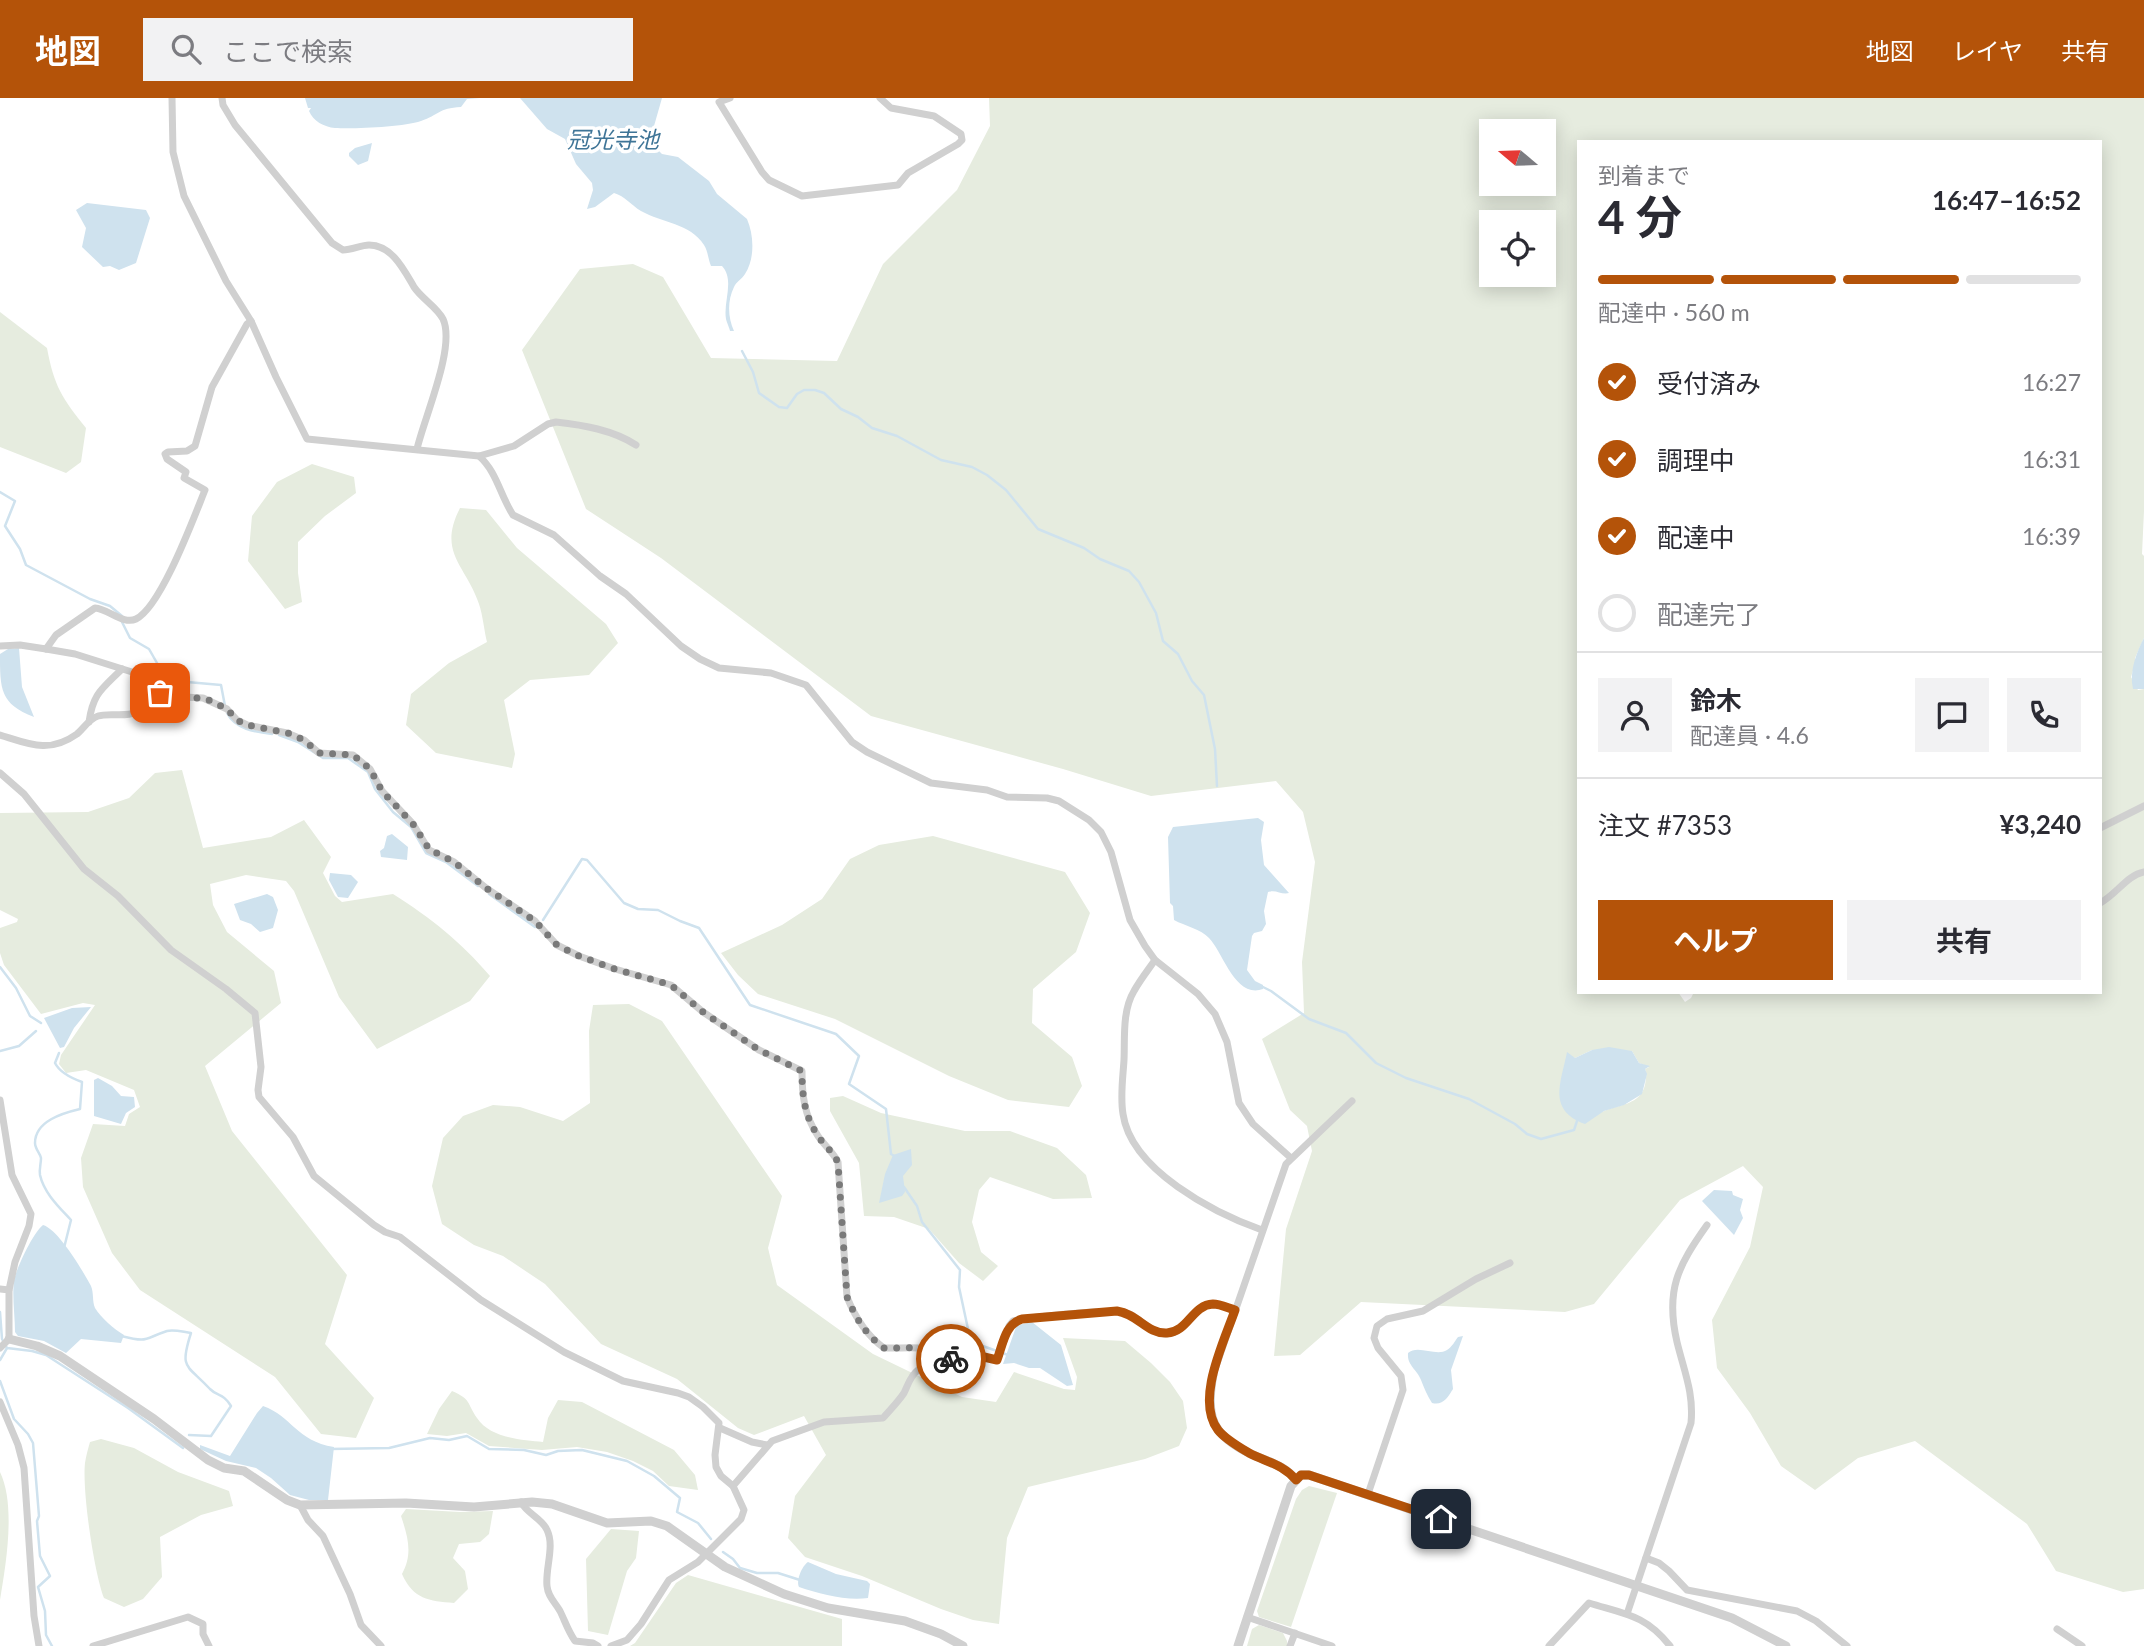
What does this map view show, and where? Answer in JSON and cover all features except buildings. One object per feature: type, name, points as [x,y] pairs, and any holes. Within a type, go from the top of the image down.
[{"type":"street","points":[[172,98],[173,152],[181,188],[226,281],[251,321],[307,439],[479,456],[514,446],[548,424],[556,422],[606,431],[636,445]]},
{"type":"street","points":[[222,98],[223,105],[235,125],[332,243],[343,250],[368,245],[382,247],[394,256],[419,294],[443,318],[446,335],[442,370],[421,431],[418,449]]},
{"type":"street","points":[[730,98],[719,102],[762,172],[769,180],[802,196],[898,185],[908,173],[958,145],[962,140],[961,134],[941,119],[891,108],[880,98]]},
{"type":"street","points":[[46,649],[56,635],[96,608],[122,619],[136,619],[146,611],[159,592],[170,573],[205,490],[184,478],[186,471],[167,459],[165,454],[187,451],[195,446],[212,387],[251,321]]},
{"type":"street","points":[[479,456],[487,463],[498,481],[513,515],[554,535],[600,576],[626,594],[645,615],[681,646],[700,659],[719,667],[755,669],[806,685],[852,742],[918,779],[987,790],[1007,797],[1047,798],[1059,801],[1078,812],[1101,832],[1111,852],[1130,920],[1155,960],[1198,994],[1215,1014],[1227,1042],[1239,1103],[1253,1124],[1291,1158]]},
{"type":"street","points":[[0,646],[20,645],[75,654],[142,677],[166,696],[203,698],[225,708],[237,720],[247,725],[288,733],[304,740],[319,753],[353,755],[370,769],[382,791],[413,824],[429,849],[454,862],[486,888],[535,921],[557,945],[615,969],[671,985],[711,1018],[759,1050],[802,1071],[802,1097],[806,1113],[838,1163],[847,1297],[852,1310],[860,1324],[884,1348],[911,1346],[945,1354],[951,1359]]},
{"type":"street","points":[[89,722],[91,704],[96,695],[121,670]]},
{"type":"street","points":[[0,736],[37,747],[49,747],[72,738],[97,716],[134,713],[140,709],[149,690],[154,686]]},
{"type":"street","points":[[0,773],[24,794],[84,869],[118,896],[171,950],[255,1013],[261,1067],[257,1090],[259,1097],[293,1137],[314,1176],[374,1225],[400,1237],[481,1300],[541,1338],[623,1381],[689,1397],[704,1407],[719,1423],[716,1466],[721,1476],[733,1486],[744,1510],[741,1519],[698,1562],[669,1580],[641,1624],[627,1640],[611,1646]]},
{"type":"street","points":[[2102,827],[2144,806]]},
{"type":"street","points":[[2102,901],[2114,894],[2137,873],[2144,872]]},
{"type":"street","points":[[1155,960],[1132,993],[1126,1012],[1123,1115],[1134,1143],[1151,1163],[1184,1191],[1227,1216],[1262,1230]]},
{"type":"street","points":[[0,1100],[12,1175],[31,1214],[9,1290],[4,1343],[37,1346],[60,1356],[154,1419],[208,1461],[224,1468],[244,1471],[287,1500],[300,1505],[406,1503],[474,1507],[521,1502],[552,1504],[607,1523],[652,1521],[667,1526],[705,1555],[784,1594],[828,1608],[905,1621],[941,1634],[963,1646]]},
{"type":"street","points":[[1296,1480],[1280,1466],[1251,1454],[1218,1431],[1210,1415],[1209,1396],[1213,1375],[1280,1175],[1291,1158],[1352,1101]]},
{"type":"street","points":[[1627,1614],[1691,1423],[1693,1404],[1688,1375],[1677,1342],[1673,1310],[1676,1278],[1686,1254],[1707,1225]]},
{"type":"street","points":[[1368,1494],[1404,1390],[1401,1376],[1378,1348],[1374,1338],[1377,1326],[1387,1319],[1423,1311],[1476,1279],[1510,1263]]},
{"type":"street","points":[[0,1289],[9,1290]]},
{"type":"street","points":[[733,1486],[767,1445],[824,1422],[883,1418],[903,1395],[911,1377],[918,1369],[928,1364],[951,1359],[984,1357],[997,1360],[1013,1321],[1117,1311],[1127,1312],[1147,1328],[1164,1334],[1183,1328],[1205,1306],[1214,1304],[1235,1310]]},
{"type":"street","points":[[0,1402],[24,1468],[31,1578],[39,1646]]},
{"type":"street","points":[[720,1428],[752,1442],[767,1445]]},
{"type":"street","points":[[1238,1646],[1291,1486],[1301,1475],[1309,1475],[1368,1494],[1732,1618],[1786,1646]]},
{"type":"street","points":[[521,1502],[524,1509],[542,1523],[549,1533],[547,1586],[566,1627],[575,1641],[598,1646]]},
{"type":"street","points":[[300,1505],[308,1520],[323,1536],[361,1625],[381,1646]]},
{"type":"street","points":[[1646,1558],[1669,1571],[1687,1590],[1797,1611],[1816,1621],[1847,1646]]},
{"type":"street","points":[[1549,1646],[1589,1603],[1643,1620],[1654,1627],[1670,1646]]},
{"type":"street","points":[[93,1646],[188,1617],[203,1624],[203,1633],[209,1646]]},
{"type":"street","points":[[1247,1617],[1332,1646]]},
{"type":"street","points":[[2057,1629],[2082,1646]]},
{"type":"street","points":[[1290,1646],[1295,1633]]},
{"type":"shaded area","points":[[989,98],[2144,98],[2144,638],[2135,658],[2131,677],[2138,690],[2144,689],[2144,1589],[2123,1592],[2056,1571],[2027,1524],[1915,1441],[1858,1458],[1815,1490],[1781,1466],[1750,1413],[1717,1368],[1712,1320],[1750,1247],[1763,1187],[1743,1166],[1680,1200],[1594,1304],[1565,1312],[1361,1302],[1300,1355],[1274,1356],[1286,1229],[1312,1151],[1307,1126],[1290,1110],[1262,1039],[1304,1013],[1302,962],[1315,862],[1303,812],[1276,781],[1151,796],[871,716],[661,558],[586,509],[522,350],[580,269],[633,264],[663,277],[711,358],[837,361],[883,264],[957,190],[990,126]],"holes":[[[1592,1050],[1632,1051],[1639,1063],[1649,1067],[1645,1069],[1645,1085],[1639,1097],[1604,1111],[1585,1123],[1571,1057],[1575,1058]]]},
{"type":"shaded area","points":[[0,312],[47,348],[60,391],[86,428],[81,462],[66,473],[0,447]]},
{"type":"shaded area","points":[[312,464],[354,477],[356,493],[325,516],[298,542],[302,602],[285,609],[248,561],[252,516],[277,482]]},
{"type":"shaded area","points":[[460,508],[486,510],[517,548],[606,624],[618,643],[589,675],[530,680],[504,700],[515,754],[512,768],[436,753],[406,725],[411,694],[449,663],[487,642],[479,604],[452,548],[451,536]]},
{"type":"shaded area","points":[[182,770],[203,848],[271,837],[304,820],[331,857],[323,873],[335,896],[342,902],[393,894],[445,931],[490,976],[470,1001],[377,1049],[339,997],[294,891],[286,881],[246,875],[210,884],[213,905],[227,932],[274,971],[281,1003],[205,1066],[232,1131],[347,1275],[325,1344],[374,1398],[356,1438],[321,1434],[275,1377],[140,1290],[112,1253],[83,1187],[81,1158],[93,1124],[125,1126],[129,1114],[140,1107],[134,1090],[86,1070],[66,1073],[59,1064],[61,1055],[95,1005],[83,1003],[41,1014],[4,965],[0,953],[0,928],[17,922],[18,919],[0,910],[0,813],[88,812],[129,798],[155,773]]},
{"type":"shaded area","points":[[933,836],[1065,872],[1090,913],[1076,952],[1033,989],[1032,1023],[1072,1057],[1082,1086],[1069,1107],[1008,1100],[949,1076],[835,1019],[758,994],[738,975],[721,953],[782,925],[822,899],[850,859],[879,845]]},
{"type":"shaded area","points":[[629,1004],[662,1021],[782,1196],[768,1248],[777,1285],[873,1354],[962,1397],[996,1402],[1014,1372],[1064,1389],[1075,1390],[1077,1377],[1063,1338],[1125,1341],[1170,1382],[1183,1401],[1187,1428],[1179,1446],[1145,1459],[1028,1487],[1007,1538],[999,1624],[973,1620],[941,1609],[862,1576],[805,1557],[788,1538],[795,1496],[826,1455],[804,1416],[754,1435],[738,1428],[677,1379],[601,1344],[545,1284],[503,1256],[474,1245],[442,1224],[432,1186],[443,1138],[463,1116],[493,1105],[520,1107],[563,1121],[590,1103],[589,1031],[593,1005]]},
{"type":"shaded area","points":[[843,1096],[881,1113],[965,1131],[1010,1131],[1057,1148],[1086,1175],[1092,1198],[1053,1199],[990,1177],[979,1190],[972,1222],[981,1252],[998,1266],[983,1281],[959,1263],[929,1229],[894,1217],[864,1216],[859,1163],[830,1111],[830,1098]]},
{"type":"shaded area","points":[[452,1391],[466,1399],[477,1418],[490,1430],[507,1437],[543,1442],[548,1418],[558,1400],[582,1402],[674,1450],[695,1475],[698,1490],[669,1486],[653,1471],[607,1452],[577,1447],[542,1450],[489,1446],[466,1433],[447,1436],[427,1434],[439,1409]]},
{"type":"shaded area","points":[[101,1439],[134,1448],[178,1472],[229,1491],[233,1506],[201,1515],[160,1537],[162,1577],[143,1599],[124,1607],[104,1598],[96,1570],[90,1531],[85,1492],[85,1463],[90,1442]]},
{"type":"shaded area","points":[[0,1472],[5,1485],[9,1518],[0,1600]]},
{"type":"shaded area","points":[[1309,1486],[1337,1493],[1291,1627],[1259,1617],[1257,1611],[1296,1499],[1302,1490]]},
{"type":"shaded area","points":[[406,1509],[493,1511],[489,1534],[480,1542],[459,1544],[453,1558],[465,1571],[468,1589],[454,1603],[423,1597],[406,1582],[402,1574],[408,1552],[407,1538],[401,1516]]},
{"type":"shaded area","points":[[611,1529],[639,1531],[636,1558],[627,1571],[608,1635],[588,1631],[586,1559]]},
{"type":"shaded area","points":[[688,1575],[842,1619],[842,1646],[630,1646],[635,1643],[676,1583]]},
{"type":"shaded area","points":[[1259,1625],[1283,1633],[1287,1646],[1247,1646],[1252,1629]]},
{"type":"water","points":[[305,98],[480,98],[467,99],[461,107],[443,110],[413,123],[335,128],[316,121]]},
{"type":"water","name":"冠光寺池","points":[[520,98],[662,98],[654,126],[659,151],[678,157],[709,181],[717,194],[747,219],[749,225],[752,239],[751,261],[734,287],[729,304],[730,321],[734,331],[730,331],[726,319],[726,272],[722,266],[711,266],[705,247],[698,238],[683,228],[641,211],[614,193],[595,207],[587,209],[593,190],[592,183],[576,164],[565,139],[547,129]]},
{"type":"water","points":[[372,143],[368,161],[358,165],[349,156],[355,148]]},
{"type":"water","points":[[87,203],[146,210],[150,218],[136,263],[119,270],[110,266],[103,267],[82,247],[86,228],[76,210]]},
{"type":"water","points":[[2144,638],[2144,689],[2133,689],[2134,663]]},
{"type":"water","points":[[19,648],[22,687],[34,717],[14,707],[4,694],[2,686],[0,654],[8,649]]},
{"type":"water","points":[[1258,818],[1264,822],[1261,840],[1264,865],[1289,893],[1268,892],[1264,911],[1266,924],[1262,931],[1252,936],[1247,970],[1255,981],[1263,985],[1263,989],[1253,990],[1237,981],[1206,935],[1174,920],[1173,906],[1170,903],[1168,837],[1173,827]]},
{"type":"water","points":[[392,834],[408,847],[407,860],[381,857],[380,851],[384,848],[387,836]]},
{"type":"water","points":[[330,873],[351,875],[358,882],[348,898],[338,897],[329,880]]},
{"type":"water","points":[[267,894],[273,897],[278,910],[273,928],[260,932],[251,924],[240,920],[234,904]]},
{"type":"water","points":[[91,1007],[74,1028],[64,1047],[60,1048],[44,1018],[72,1008]]},
{"type":"water","points":[[1609,1047],[1632,1051],[1639,1063],[1650,1066],[1645,1069],[1647,1074],[1642,1094],[1624,1105],[1604,1111],[1585,1124],[1565,1111],[1561,1103],[1560,1085],[1567,1052],[1575,1058],[1592,1050]]},
{"type":"water","points":[[98,1078],[112,1086],[121,1096],[134,1097],[135,1107],[126,1113],[121,1124],[94,1116],[94,1080]]},
{"type":"water","points":[[911,1149],[912,1165],[903,1176],[905,1192],[902,1196],[879,1203],[885,1174],[893,1155]]},
{"type":"water","points":[[1714,1190],[1732,1191],[1733,1195],[1743,1199],[1740,1210],[1743,1218],[1734,1235],[1702,1201]]},
{"type":"water","points":[[43,1225],[56,1234],[76,1261],[91,1286],[95,1308],[108,1323],[124,1335],[121,1343],[81,1339],[66,1353],[44,1341],[18,1336],[15,1332],[14,1280],[26,1251]]},
{"type":"water","points":[[1032,1322],[1061,1345],[1073,1385],[1067,1386],[1040,1368],[1014,1363],[1003,1364],[1016,1327]]},
{"type":"water","points":[[1463,1336],[1451,1370],[1453,1389],[1442,1402],[1432,1403],[1409,1361],[1408,1353],[1417,1350],[1443,1352],[1458,1337]]},
{"type":"water","points":[[263,1406],[273,1410],[302,1434],[321,1444],[334,1447],[328,1500],[309,1500],[290,1495],[256,1468],[226,1461],[200,1449],[200,1445],[230,1456]]},
{"type":"water","points":[[808,1562],[836,1574],[867,1581],[870,1584],[868,1598],[842,1598],[799,1587],[800,1573]]},
{"type":"waterway","points":[[742,351],[753,372],[759,393],[779,407],[787,408],[797,394],[804,390],[824,393],[841,409],[872,428],[897,436],[941,460],[972,467],[987,475],[1006,490],[1038,529],[1129,571],[1139,582],[1156,613],[1163,641],[1178,654],[1192,681],[1204,695],[1215,749],[1217,786]]},
{"type":"waterway","points":[[0,492],[15,501],[5,526],[20,549],[26,565],[90,599],[110,606],[122,616]]},
{"type":"waterway","points":[[122,622],[130,638],[149,649],[165,677],[176,681],[221,685],[225,706]]},
{"type":"waterway","points":[[227,713],[240,726],[272,734]]},
{"type":"waterway","points":[[279,735],[298,742],[323,758],[348,758],[368,772],[375,789],[393,812],[411,827],[426,853],[446,862],[478,886]]},
{"type":"waterway","points":[[543,920],[582,859],[587,860],[624,903],[638,909],[658,910],[699,928],[750,1005],[836,1034],[859,1056],[849,1084],[886,1109],[891,1154],[896,1157]]},
{"type":"waterway","points":[[489,894],[535,927],[537,925]]},
{"type":"waterway","points":[[0,967],[16,988],[30,1016],[41,1023]]},
{"type":"waterway","points":[[1261,986],[1309,1019],[1346,1033],[1376,1063],[1406,1078],[1469,1099],[1515,1124],[1527,1134],[1541,1139],[1574,1130],[1577,1121]]},
{"type":"waterway","points":[[0,1051],[19,1046],[36,1031]]},
{"type":"waterway","points":[[59,1053],[55,1063],[57,1067],[66,1075],[82,1082],[80,1109],[51,1119],[40,1129],[35,1143],[41,1158],[40,1175],[45,1188],[71,1220],[64,1248]]},
{"type":"waterway","points":[[904,1187],[917,1206],[922,1222],[960,1270],[959,1287],[968,1329],[980,1345],[1008,1355]]},
{"type":"waterway","points":[[0,1312],[2,1339],[7,1348],[46,1355],[128,1408],[183,1448]]},
{"type":"waterway","points":[[121,1336],[142,1340],[170,1330],[191,1333],[186,1354],[187,1366],[231,1406],[211,1436],[189,1435]]},
{"type":"waterway","points":[[0,1360],[7,1348]]},
{"type":"waterway","points":[[0,1381],[14,1419],[33,1443],[40,1556],[50,1576],[38,1587],[45,1611],[46,1635],[52,1646]]},
{"type":"waterway","points":[[330,1449],[389,1448],[430,1438],[449,1440],[467,1436],[489,1449],[524,1450],[546,1455],[558,1451],[582,1450],[627,1461],[654,1476],[680,1498],[677,1512],[698,1523],[711,1539]]},
{"type":"waterway","points":[[723,1552],[740,1568],[757,1573],[778,1573],[800,1580]]},
{"type":"way so far","points":[[160,693],[175,698],[203,698],[211,701],[227,709],[237,720],[247,725],[288,733],[304,740],[319,753],[353,755],[370,769],[382,791],[413,824],[429,849],[454,862],[486,888],[535,921],[557,945],[566,951],[615,969],[671,985],[719,1024],[759,1050],[802,1071],[802,1097],[806,1113],[838,1163],[847,1297],[852,1310],[860,1324],[884,1348],[911,1346],[945,1354],[951,1359]]},
{"type":"route","points":[[951,1359],[984,1357],[997,1360],[1009,1326],[1013,1321],[1022,1319],[1127,1312],[1147,1328],[1164,1334],[1183,1328],[1205,1306],[1214,1304],[1235,1310],[1213,1375],[1209,1396],[1210,1415],[1218,1431],[1251,1454],[1288,1471],[1296,1480],[1301,1475],[1309,1475],[1441,1519]]}]
